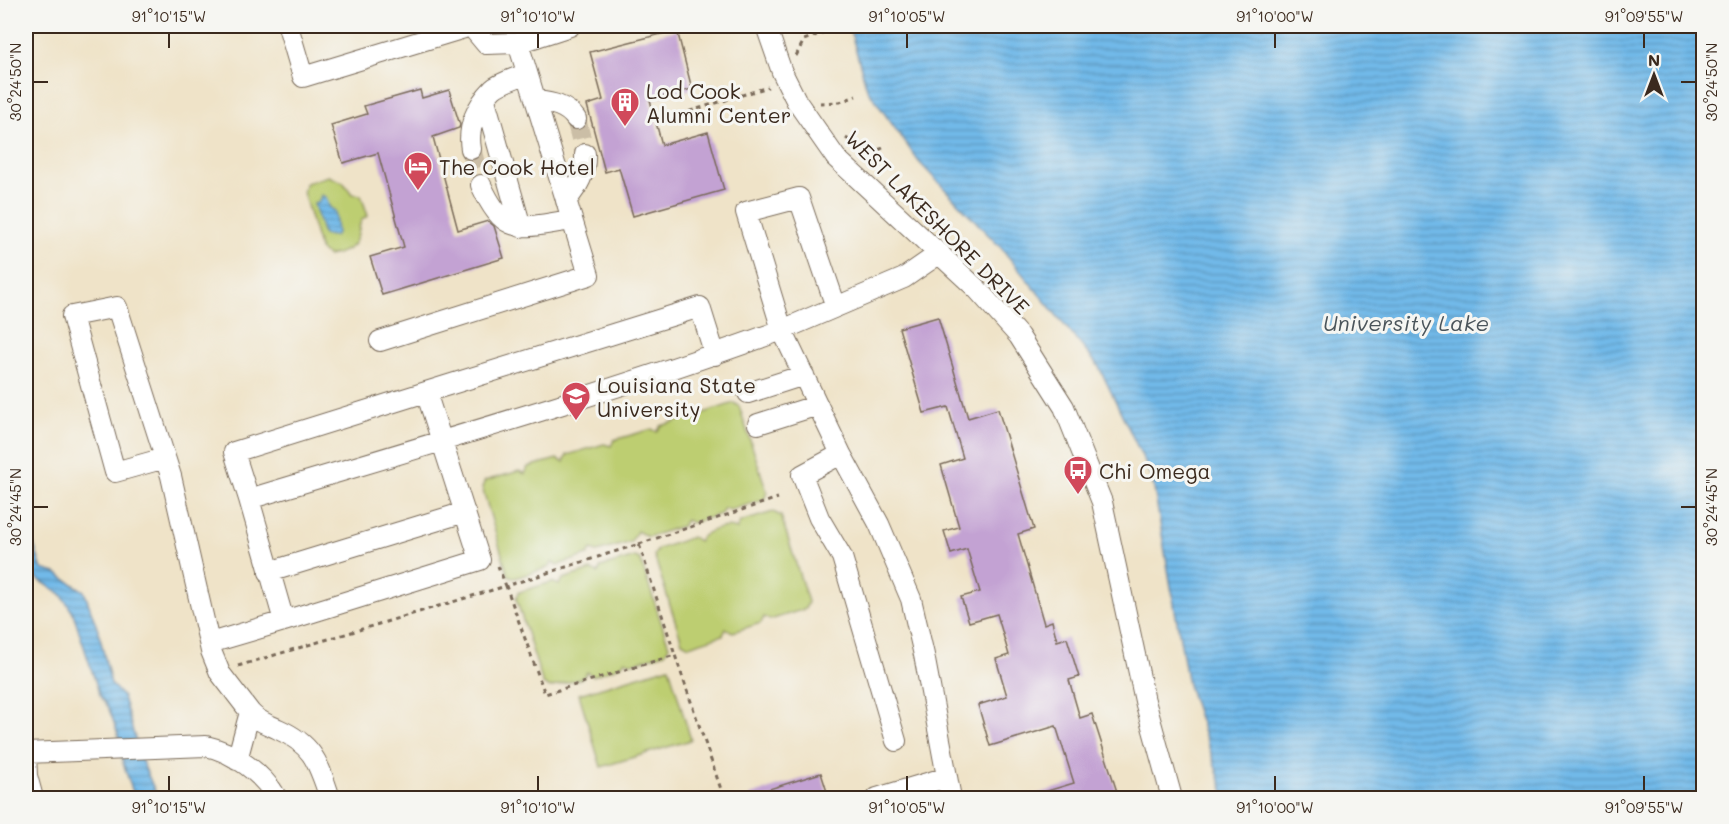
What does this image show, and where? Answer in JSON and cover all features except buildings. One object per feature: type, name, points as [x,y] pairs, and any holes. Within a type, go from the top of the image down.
[{"type":"street","points":[[288,26],[303,76],[471,26],[486,44],[518,44],[570,26]]},
{"type":"street","name":"WEST LAKESHORE DRIVE","points":[[766,26],[782,72],[815,130],[859,182],[940,253],[977,289],[1019,336],[1041,367],[1076,435],[1102,502],[1143,690],[1172,798]]},
{"type":"street","points":[[380,341],[589,275],[518,44]]},
{"type":"street","points":[[471,149],[471,124],[485,100],[494,88],[527,74]]},
{"type":"street","points":[[485,100],[521,227]]},
{"type":"street","points":[[536,101],[570,110],[576,119]]},
{"type":"street","points":[[566,201],[579,185],[586,167],[585,154]]},
{"type":"street","points":[[481,185],[493,211],[507,224],[521,227],[572,220]]},
{"type":"street","points":[[836,308],[799,198],[746,212],[782,330],[841,454],[879,524],[910,599],[924,655],[951,798]]},
{"type":"street","points":[[249,500],[716,355],[836,308],[904,278],[940,253]]},
{"type":"street","points":[[165,458],[115,472],[72,316],[117,307],[165,458],[210,643],[220,672],[256,720],[297,737],[314,754],[330,798]]},
{"type":"street","points":[[284,621],[234,452],[700,307],[716,355]]},
{"type":"street","points":[[748,393],[804,375]]},
{"type":"street","points":[[210,643],[480,560],[426,392]]},
{"type":"street","points":[[758,424],[818,405]]},
{"type":"street","points":[[841,454],[802,475],[819,518],[842,557],[896,741]]},
{"type":"street","points":[[269,572],[465,512]]},
{"type":"street","points":[[237,760],[250,712]]},
{"type":"street","points":[[33,798],[27,776],[26,753],[178,746],[217,749],[262,778],[277,798]]},
{"type":"street","points":[[877,798],[947,777]]},
{"type":"path","points":[[795,61],[804,40],[835,28]]},
{"type":"path","points":[[656,122],[774,86]]},
{"type":"path","points":[[813,100],[824,104],[856,96]]},
{"type":"path","points":[[824,104],[825,113]]},
{"type":"path","points":[[844,136],[869,151],[878,151],[885,147]]},
{"type":"path","points":[[230,669],[506,586],[778,498]]},
{"type":"path","points":[[639,544],[724,798]]},
{"type":"path","points":[[506,586],[544,694],[675,655]]},
{"type":"green space","points":[[328,176],[343,182],[352,194],[361,195],[368,216],[360,224],[358,235],[351,247],[328,256],[320,250],[303,192],[306,183]]},
{"type":"green space","points":[[734,403],[739,406],[767,492],[764,500],[730,510],[724,508],[721,514],[692,523],[686,520],[682,526],[648,537],[637,531],[631,542],[597,552],[591,550],[588,555],[558,565],[552,562],[550,567],[515,578],[508,575],[482,487],[485,481],[519,471],[525,474],[528,467],[557,459],[564,462],[567,455],[604,444],[611,446],[614,440],[652,429],[657,432],[661,426],[690,417],[697,420],[700,414]]},
{"type":"green space","points":[[773,512],[781,516],[808,602],[805,609],[770,620],[764,617],[761,623],[733,632],[726,629],[723,635],[689,646],[682,642],[654,555],[658,549],[692,537],[698,541],[705,534],[716,529],[727,527],[737,529],[740,522]]},
{"type":"green space","points":[[635,557],[640,559],[669,646],[665,653],[632,663],[625,660],[621,666],[593,676],[587,672],[582,678],[550,688],[543,684],[516,598],[519,592],[552,582],[559,585],[563,579],[591,570],[598,573],[601,567]]},
{"type":"green space","points":[[669,667],[691,740],[601,767],[579,694]]},
{"type":"water","name":"University Lake","points":[[849,26],[1703,26],[1703,798],[1226,798],[1188,685],[1152,477],[1099,367],[1002,249],[919,162],[867,89]]},
{"type":"water","points":[[321,195],[326,197],[330,208],[335,211],[337,234],[334,236],[323,235],[314,204],[319,202]]},
{"type":"water","points":[[26,522],[42,569],[56,573],[84,591],[99,633],[111,684],[123,697],[141,759],[158,798],[135,798],[123,763],[118,734],[109,709],[100,696],[73,613],[61,594],[33,576],[26,556]]},
{"type":"tunnel","points":[[576,119],[585,154]]},
{"type":"tunnel","points":[[471,149],[481,185]]},
{"type":"place","name":"Lod Cook Alumni Center","points":[[625,128]]},
{"type":"place","name":"The Cook Hotel","points":[[418,192]]},
{"type":"place","name":"Louisiana State University","points":[[576,422]]},
{"type":"place","name":"Chi Omega","points":[[1078,496]]}]
